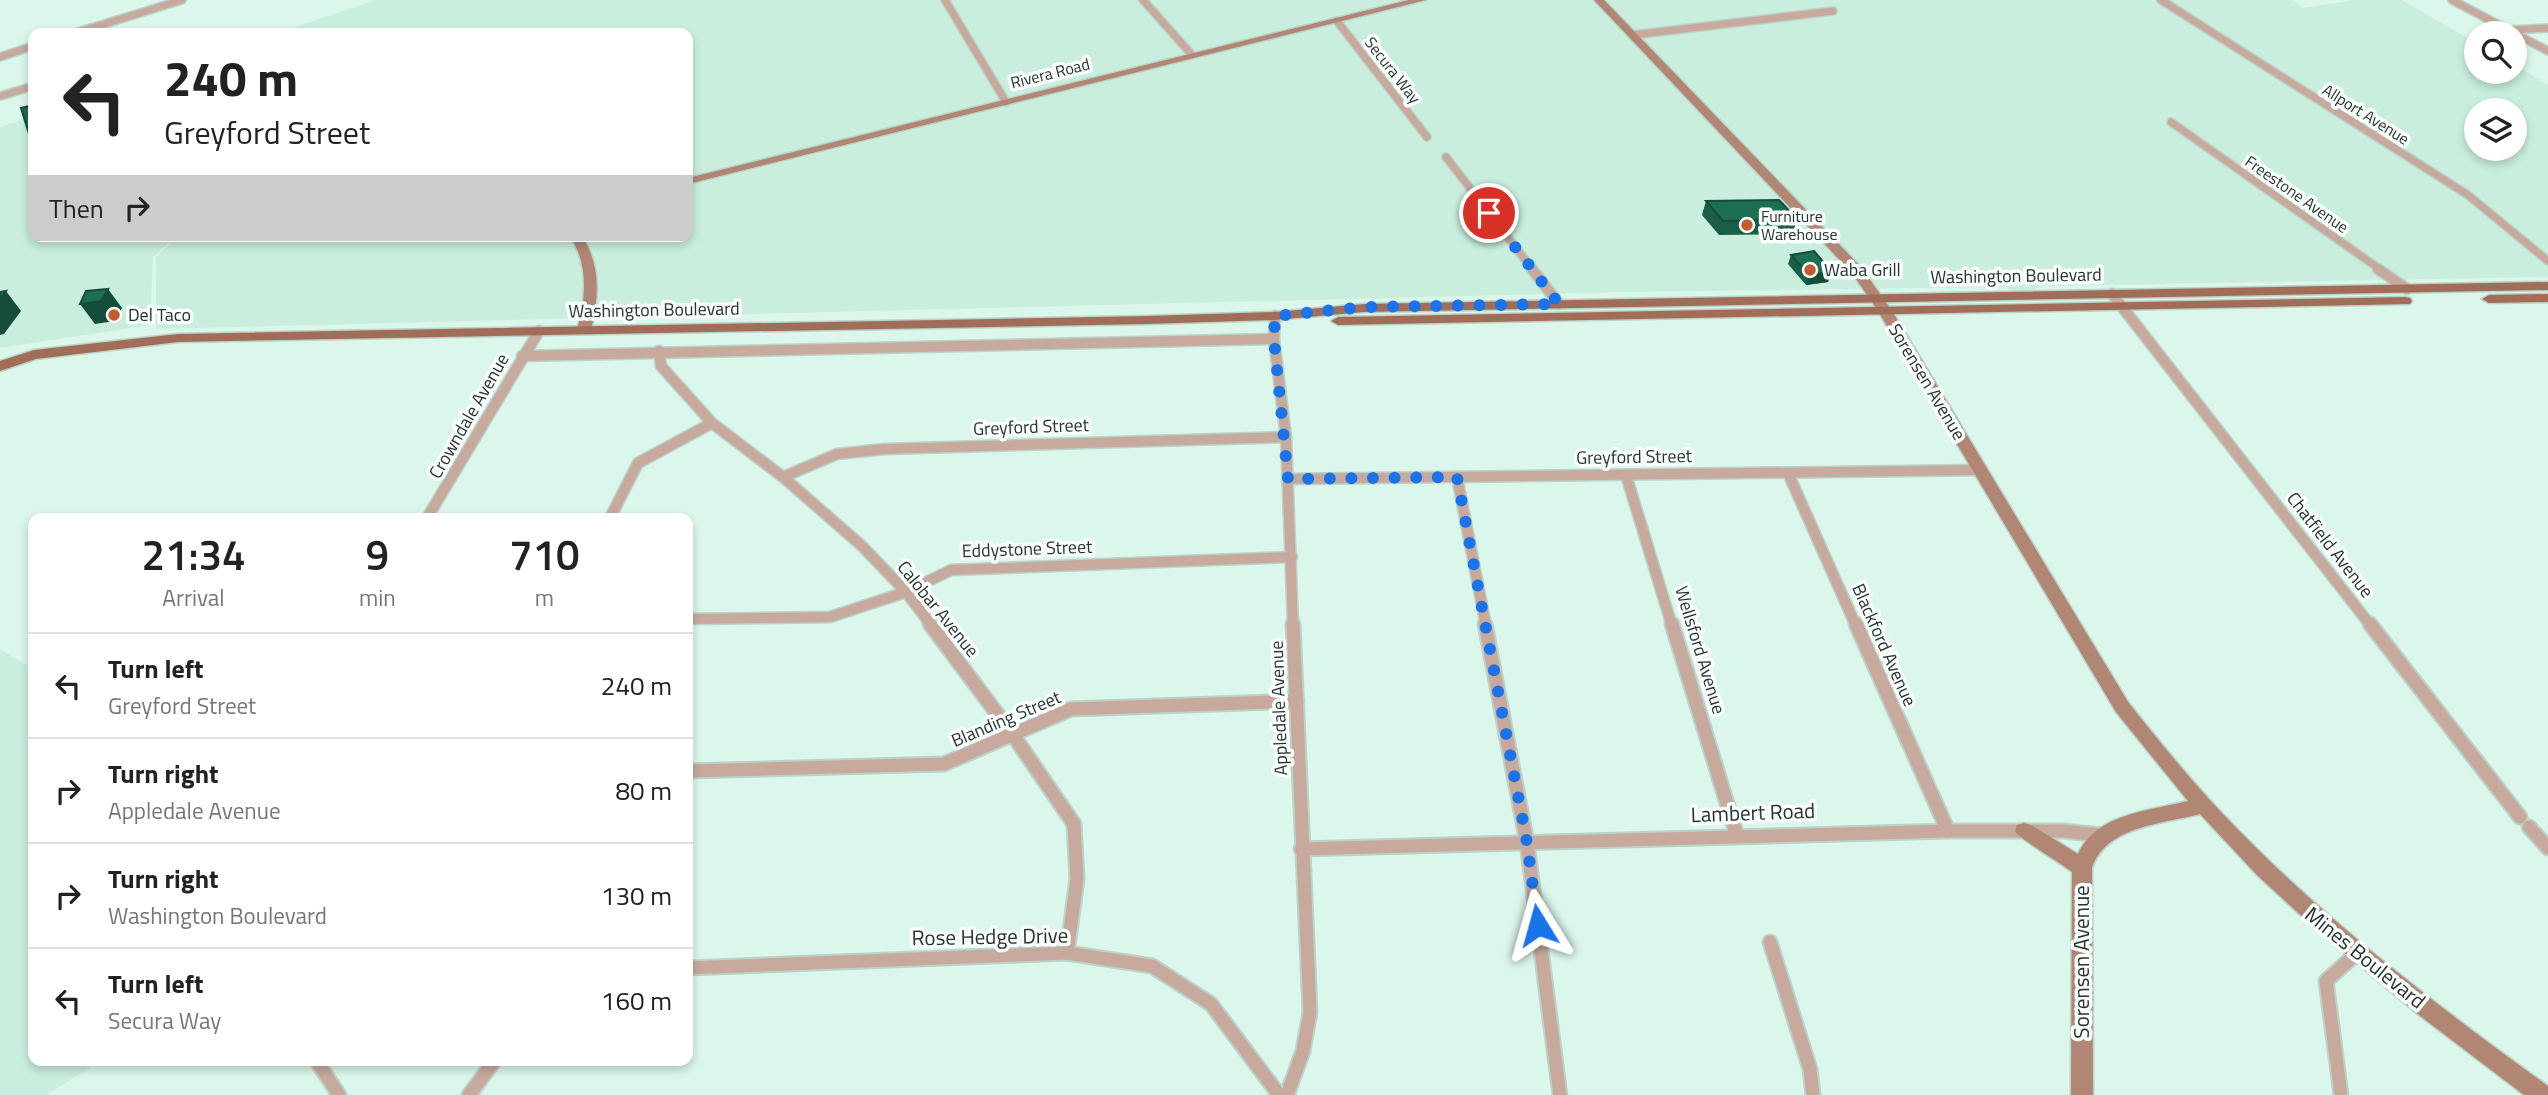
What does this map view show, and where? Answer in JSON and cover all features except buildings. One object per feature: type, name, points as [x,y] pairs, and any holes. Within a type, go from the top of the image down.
[{"type":"main road","name":"Washington Boulevard","points":[[2116,300],[2548,286]]},
{"type":"main road","name":"Washington Boulevard","points":[[1275,316],[1310,321],[1881,304],[2548,298]]},
{"type":"main road","name":"Washington Boulevard","points":[[0,354],[34,355],[178,338],[1275,316],[1364,307],[1881,304]]},
{"type":"main road","name":"Washington Boulevard","points":[[0,366],[34,355]]},
{"type":"street","points":[[91,28],[182,0]]},
{"type":"street","points":[[945,0],[1006,102]]},
{"type":"street","points":[[1143,0],[1192,55]]},
{"type":"street","name":"Sorensen Avenue","points":[[1599,0],[1841,252],[1881,304],[2122,707],[2201,806]]},
{"type":"street","name":"Allport Avenue","points":[[2161,0],[2468,195],[2548,261]]},
{"type":"street","points":[[2452,0],[2493,21]]},
{"type":"street","name":"Rivera Road","points":[[693,180],[1414,1]]},
{"type":"street","points":[[1633,35],[1833,10]]},
{"type":"street","name":"Secura Way","points":[[1337,20],[1427,137]]},
{"type":"street","points":[[2527,29],[2548,28]]},
{"type":"street","points":[[2527,39],[2548,51]]},
{"type":"street","points":[[0,57],[28,50]]},
{"type":"street","points":[[1,96],[28,88]]},
{"type":"street","name":"Freestone Avenue","points":[[2171,122],[2407,289]]},
{"type":"street","points":[[1446,157],[1559,304]]},
{"type":"street","points":[[581,242],[591,268],[590,309],[584,330]]},
{"type":"street","name":"Chatfield Avenue","points":[[2116,300],[2548,848]]},
{"type":"street","name":"Appledale Avenue","points":[[1275,316],[1274,339],[1286,437],[1301,849],[1310,1012],[1303,1051],[1287,1095]]},
{"type":"street","name":"Crowndale Avenue","points":[[430,513],[539,331]]},
{"type":"street","points":[[522,356],[1274,339]]},
{"type":"street","name":"Calobar Avenue","points":[[659,351],[660,366],[712,423],[783,477],[862,546],[906,592],[1013,735],[1074,824],[1077,879],[1068,953]]},
{"type":"street","points":[[613,513],[638,463],[712,423]]},
{"type":"street","name":"Greyford Street","points":[[783,477],[837,454],[885,449],[1286,437]]},
{"type":"street","name":"Greyford Street","points":[[1288,479],[1980,470]]},
{"type":"street","name":"Blackford Avenue","points":[[1788,473],[1948,831]]},
{"type":"street","name":"Wellsford Avenue","points":[[1626,475],[1737,836]]},
{"type":"street","points":[[1457,477],[1527,843],[1560,1095]]},
{"type":"street","name":"Eddystone Street","points":[[693,619],[830,617],[906,592],[951,570],[1292,557]]},
{"type":"street","name":"Blanding Street","points":[[693,771],[944,764],[1071,709],[1297,701]]},
{"type":"street","name":"Lambert Road","points":[[1301,849],[1948,831],[2082,832],[2100,835],[2112,829],[2201,806]]},
{"type":"street","name":"Mines Boulevard","points":[[2201,806],[2297,902],[2357,953],[2459,1035],[2542,1095]]},
{"type":"street","points":[[2024,831],[2057,849],[2082,868]]},
{"type":"street","name":"Sorensen Avenue","points":[[2082,1095],[2082,868],[2089,848],[2100,835]]},
{"type":"street","points":[[1770,942],[1810,1069],[1812,1095]]},
{"type":"street","name":"Rose Hedge Drive","points":[[693,968],[1068,953],[1152,966],[1212,1004],[1279,1095]]},
{"type":"street","points":[[2341,1095],[2326,981],[2357,953]]},
{"type":"street","points":[[320,1066],[340,1095]]},
{"type":"street","points":[[469,1095],[491,1066]]},
{"type":"shaded area","points":[[376,0],[2293,0],[2302,8],[2356,0],[2402,0],[2464,36],[2464,84],[2527,84],[2527,72],[2548,85],[2548,277],[2043,286],[2013,296],[2007,287],[1623,292],[156,329],[156,257],[172,242],[693,242],[693,28],[292,28]]},
{"type":"shaded area","points":[[28,118],[28,242],[169,242],[153,257],[150,325],[0,348],[0,127]]},
{"type":"shaded area","points":[[0,649],[28,666],[28,1066],[93,1066],[46,1095],[0,1095]]},
{"type":"place","name":"Furniture Warehouse","points":[[1747,225]]},
{"type":"place","name":"Waba Grill","points":[[1810,270]]},
{"type":"place","name":"Del Taco","points":[[114,315]]},
{"type":"route","points":[[1489,213],[1559,304],[1364,307],[1275,316],[1274,339],[1286,437],[1288,479],[1457,477],[1527,843],[1538,925]]}]
